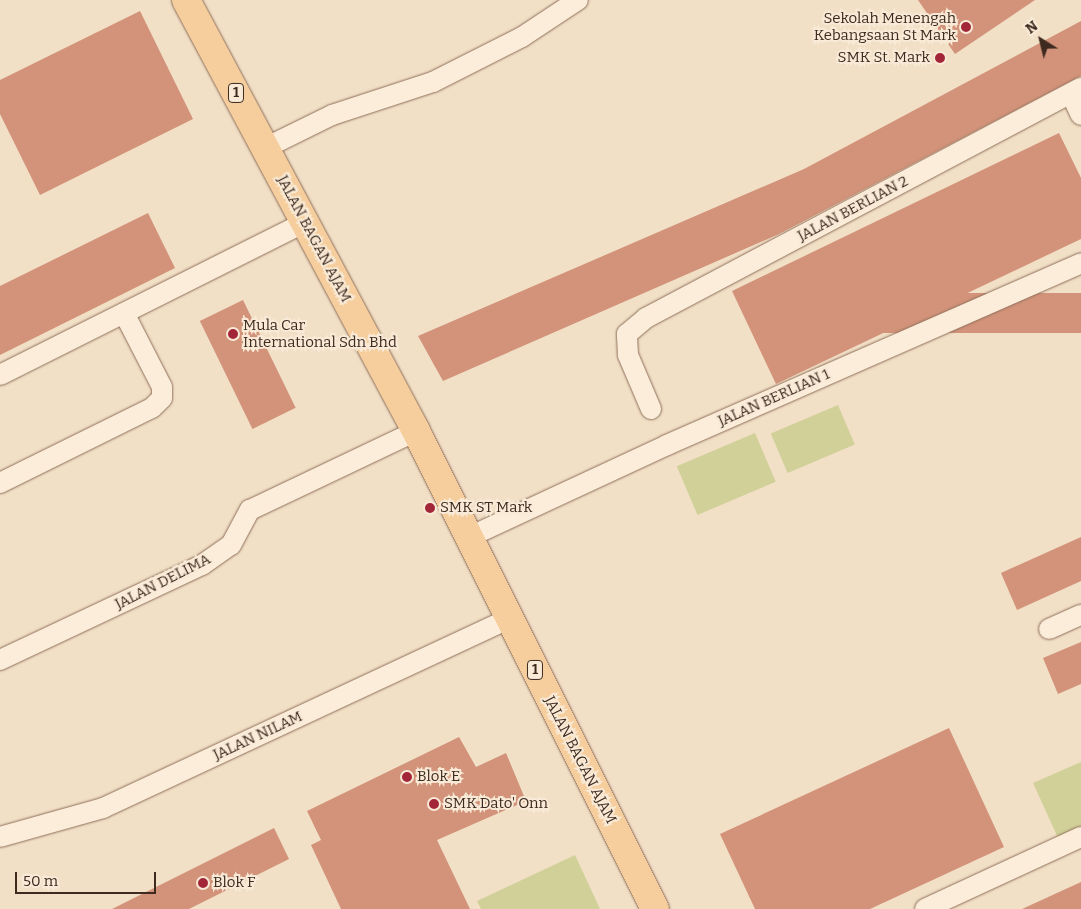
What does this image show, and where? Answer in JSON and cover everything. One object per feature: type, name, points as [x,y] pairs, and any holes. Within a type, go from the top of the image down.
[{"type":"main road","name":"JALAN BAGAN AJAM","points":[[186,0],[416,431],[655,909]]},
{"type":"street","points":[[266,148],[332,115],[433,82],[522,37],[578,0]]},
{"type":"street","points":[[1076,91],[1081,114]]},
{"type":"street","name":"JALAN BERLIAN 2","points":[[651,409],[628,355],[627,334],[646,318],[1076,91]]},
{"type":"street","points":[[0,375],[304,222]]},
{"type":"street","name":"JALAN BERLIAN 1","points":[[469,537],[667,445],[1081,263]]},
{"type":"street","points":[[0,483],[152,408],[162,398],[162,387],[124,313]]},
{"type":"street","name":"JALAN DELIMA","points":[[0,660],[202,565],[231,545],[250,510],[416,431]]},
{"type":"street","points":[[1049,630],[1081,615]]},
{"type":"street","name":"JALAN NILAM","points":[[0,837],[103,808],[510,618]]},
{"type":"street","points":[[925,909],[959,902],[1081,837]]},
{"type":"shaded area","points":[[838,405],[855,445],[788,473],[771,434]]},
{"type":"shaded area","points":[[755,433],[776,482],[697,515],[677,466]]},
{"type":"shaded area","points":[[1081,762],[1081,830],[1059,840],[1033,783]]},
{"type":"shaded area","points":[[575,855],[600,909],[481,909],[477,901]]},
{"type":"building","name":"Sekolah Menengah Kebangsaan St Mark","points":[[918,0],[1035,0],[955,54]]},
{"type":"building","points":[[140,11],[193,119],[40,195],[0,114],[0,80]]},
{"type":"building","points":[[1081,21],[1081,76],[779,234],[443,381],[418,336],[804,169]]},
{"type":"building","points":[[1059,133],[1081,178],[1081,239],[776,384],[732,291]]},
{"type":"building","points":[[148,213],[175,268],[0,355],[0,286]]},
{"type":"building","points":[[841,293],[1081,293],[1081,333],[841,333]]},
{"type":"building","points":[[243,300],[296,408],[252,429],[200,321]]},
{"type":"building","points":[[1081,537],[1081,581],[1017,610],[1001,573]]},
{"type":"building","points":[[1081,642],[1081,684],[1058,694],[1043,658]]},
{"type":"building","points":[[949,728],[1004,847],[870,909],[755,909],[720,834]]},
{"type":"building","points":[[459,737],[476,767],[506,753],[526,801],[437,840],[470,909],[341,909],[311,845],[321,840],[307,811]]},
{"type":"building","name":"Blok F","points":[[274,828],[289,859],[189,909],[112,909]]},
{"type":"building","points":[[1081,882],[1081,909],[1022,909]]},
{"type":"place","name":"Sekolah Menengah Kebangsaan St Mark","points":[[966,27]]},
{"type":"place","name":"SMK St. Mark","points":[[940,58]]},
{"type":"place","name":"Mula Car International Sdn Bhd","points":[[233,334]]},
{"type":"place","name":"SMK ST Mark","points":[[430,508]]},
{"type":"place","name":"Blok E","points":[[407,777]]},
{"type":"place","name":"SMK Dato' Onn","points":[[434,804]]},
{"type":"place","name":"Blok F","points":[[203,883]]}]
